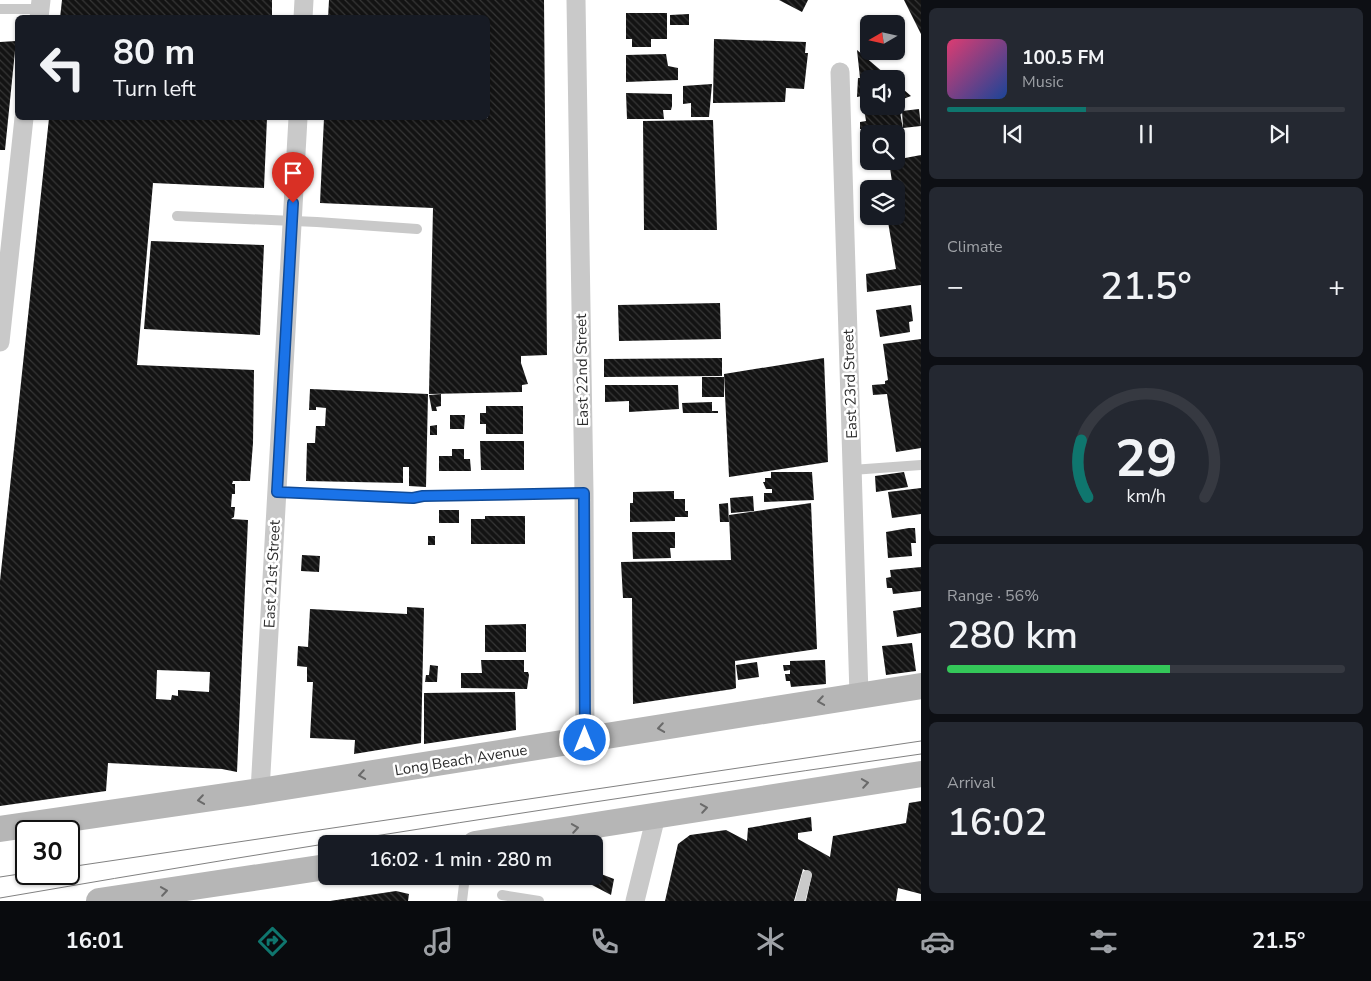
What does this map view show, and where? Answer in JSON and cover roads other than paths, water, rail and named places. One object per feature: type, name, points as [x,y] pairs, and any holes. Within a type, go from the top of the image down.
[{"type":"main road","name":"Long Beach Avenue","points":[[0,829],[260,791],[921,686]]},
{"type":"main road","points":[[533,835],[921,774]]},
{"type":"main road","points":[[114,900],[318,868]]},
{"type":"street","points":[[303,15],[304,0]]},
{"type":"street","name":"East 22nd Street","points":[[576,0],[584,493],[585,740]]},
{"type":"street","name":"East 23rd Street","points":[[840,72],[859,695]]},
{"type":"street","points":[[0,342],[8,172],[23,120]]},
{"type":"street","name":"East 21st Street","points":[[260,791],[298,120]]},
{"type":"street","points":[[635,901],[656,816]]},
{"type":"lane","points":[[0,8],[40,9]]},
{"type":"lane","points":[[177,216],[417,229]]},
{"type":"lane","points":[[852,470],[921,465]]},
{"type":"lane","points":[[277,492],[413,498],[423,496],[584,493]]},
{"type":"lane","points":[[800,901],[807,875]]},
{"type":"lane","points":[[462,901],[464,885]]},
{"type":"lane","points":[[502,896],[539,901]]},
{"type":"tram line","points":[[80,865],[921,741]]},
{"type":"tram line","points":[[0,898],[460,823],[921,754]]},
{"type":"tram line","points":[[0,877],[15,875]]}]
